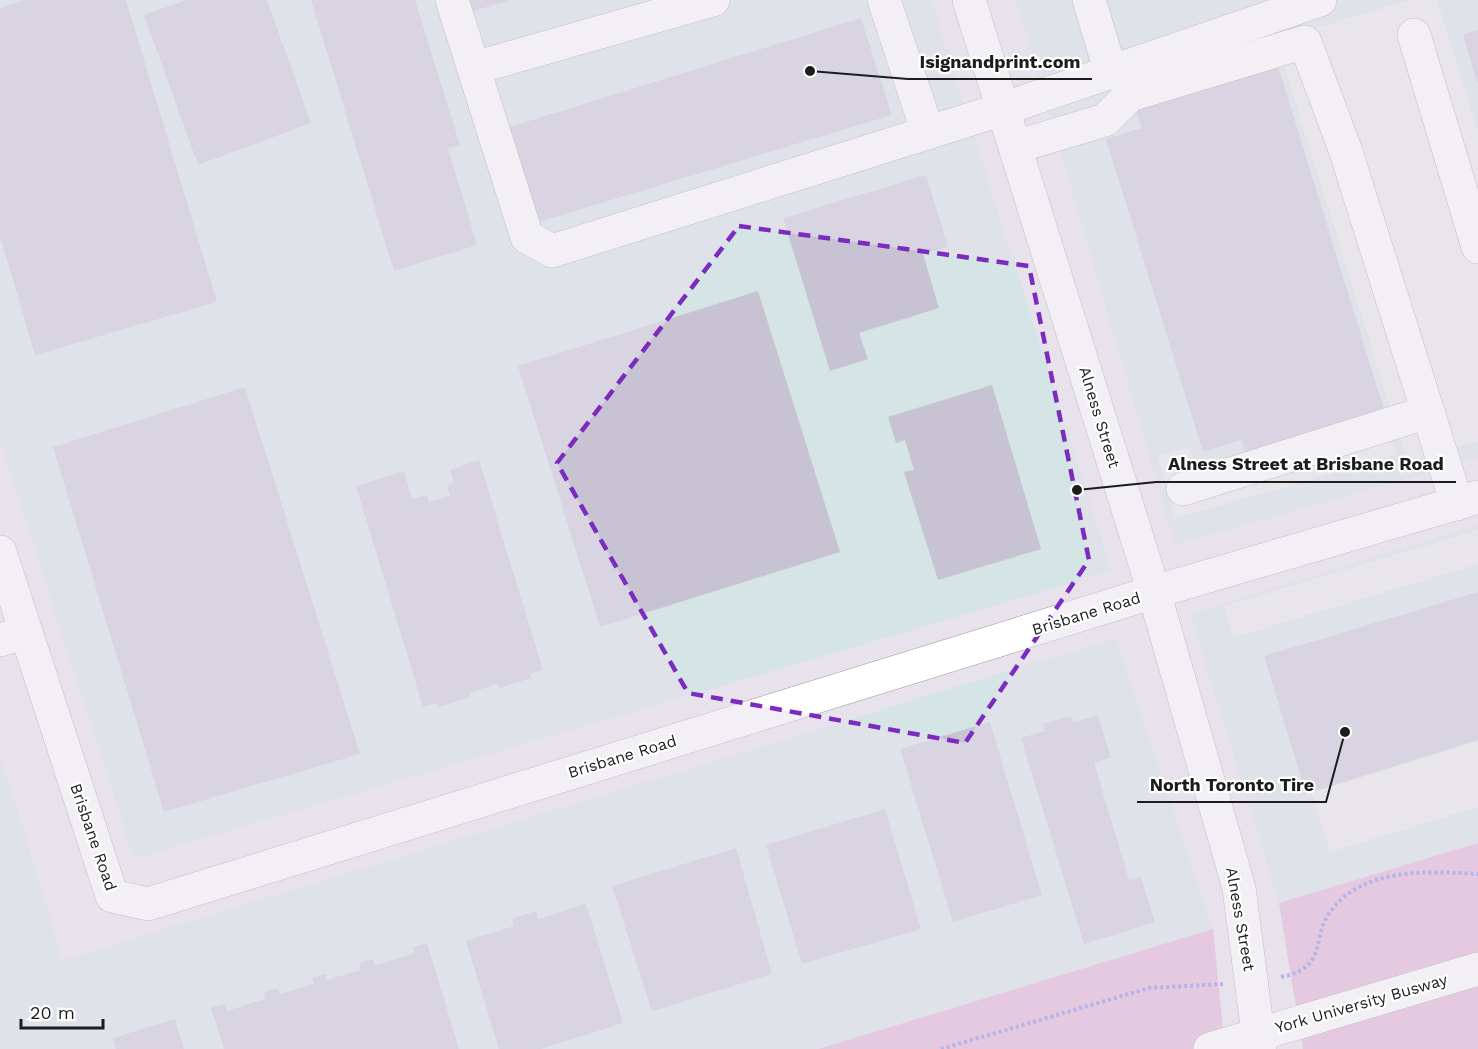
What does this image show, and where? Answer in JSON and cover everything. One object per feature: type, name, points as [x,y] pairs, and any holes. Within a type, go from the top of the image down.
[{"type":"street","points":[[452,0],[527,237],[552,251],[1003,109],[1320,0]]},
{"type":"street","points":[[474,68],[713,0]]},
{"type":"street","points":[[884,0],[928,133]]},
{"type":"street","name":"Alness Street","points":[[969,0],[1154,591],[1239,888],[1259,1041]]},
{"type":"street","points":[[1089,0],[1111,73]]},
{"type":"street","points":[[1414,35],[1478,247]]},
{"type":"street","points":[[1015,147],[1105,120],[1130,95],[1305,42],[1345,149],[1428,412],[1468,501]]},
{"type":"street","points":[[1183,489],[1428,412]]},
{"type":"street","name":"Brisbane Road","points":[[0,552],[13,636],[112,896],[148,904],[1154,591],[1468,501]]},
{"type":"street","name":"York University Busway","points":[[1210,1049],[1259,1041],[1478,969]]},
{"type":"path","points":[[1284,976],[1301,969],[1311,961],[1318,950],[1327,916],[1347,896],[1371,881],[1427,871],[1478,874]]},
{"type":"path","points":[[941,1049],[1149,988],[1225,984]]},
{"type":"highlighted area","points":[[739,226],[1029,266],[1089,560],[965,743],[688,693],[557,463]]},
{"type":"shaded area","points":[[0,0],[931,0],[1112,571],[134,859],[0,442]]},
{"type":"shaded area","points":[[1016,0],[1478,0],[1478,459],[1175,545]]},
{"type":"shaded area","points":[[1410,0],[1437,0],[1478,131],[1478,441],[1407,462],[1276,40]]},
{"type":"shaded area","points":[[1388,425],[1397,455],[1175,518],[1158,456],[1189,447],[1198,479]]},
{"type":"shaded area","points":[[1478,525],[1478,843],[1279,903],[1190,614]]},
{"type":"shaded area","points":[[1478,530],[1478,564],[1234,637],[1224,606]]},
{"type":"shaded area","points":[[1116,638],[1213,929],[818,1049],[0,1049],[0,752],[63,960]]},
{"type":"shaded area","points":[[1478,741],[1478,807],[1330,852],[1312,792]]},
{"type":"shaded area","points":[[1478,843],[1478,1049],[1303,1049],[1279,903]]},
{"type":"shaded area","points":[[1213,929],[1225,1049],[818,1049]]},
{"type":"building","points":[[26,0],[126,0],[217,302],[35,355],[0,236],[0,8]]},
{"type":"building","points":[[186,0],[267,0],[311,123],[198,165],[144,15]]},
{"type":"building","points":[[311,0],[415,0],[460,145],[448,148],[477,245],[394,271]]},
{"type":"building","points":[[466,0],[508,0],[508,1],[470,12]]},
{"type":"building","points":[[861,18],[892,115],[535,223],[506,128]]},
{"type":"building","points":[[1478,30],[1478,83],[1477,83],[1463,34]]},
{"type":"building","points":[[1278,66],[1385,413],[1246,455],[1242,440],[1203,452],[1106,139],[1142,128],[1136,110]]},
{"type":"building","points":[[926,175],[948,247],[923,254],[939,308],[859,333],[868,359],[830,371],[783,218]]},
{"type":"building","points":[[758,291],[840,552],[600,627],[518,366]]},
{"type":"building","points":[[992,385],[1041,549],[938,580],[904,472],[914,470],[905,440],[896,443],[888,417]]},
{"type":"building","points":[[245,387],[360,754],[164,812],[53,447]]},
{"type":"building","points":[[479,460],[543,670],[530,674],[531,678],[499,688],[497,684],[469,693],[471,697],[439,707],[437,703],[423,707],[356,486],[404,471],[412,499],[427,495],[429,502],[450,496],[447,485],[454,482],[450,470]]},
{"type":"building","points":[[1478,592],[1478,740],[1306,794],[1264,656]]},
{"type":"building","points":[[1098,715],[1111,758],[1094,763],[1129,880],[1141,877],[1155,922],[1084,944],[1021,738],[1045,731],[1043,724],[1071,716],[1073,723]]},
{"type":"building","points":[[990,722],[1042,895],[953,922],[900,749]]},
{"type":"building","points":[[885,809],[921,929],[802,964],[766,845]]},
{"type":"building","points":[[736,848],[772,974],[652,1011],[612,886]]},
{"type":"building","points":[[586,904],[623,1023],[541,1049],[499,1049],[466,941],[514,926],[512,919],[536,911],[538,919]]},
{"type":"building","points":[[427,943],[459,1049],[224,1049],[211,1008],[225,1004],[227,1011],[265,999],[264,992],[278,988],[280,994],[314,984],[312,978],[325,974],[326,980],[361,970],[359,963],[373,959],[375,966],[415,953],[413,947]]},
{"type":"building","points":[[175,1019],[184,1049],[116,1049],[113,1038]]},
{"type":"place","name":"Isignandprint.com","points":[[810,71]]},
{"type":"place","name":"Alness Street at Brisbane Road","points":[[1077,490]]},
{"type":"place","name":"North Toronto Tire","points":[[1345,732]]}]
